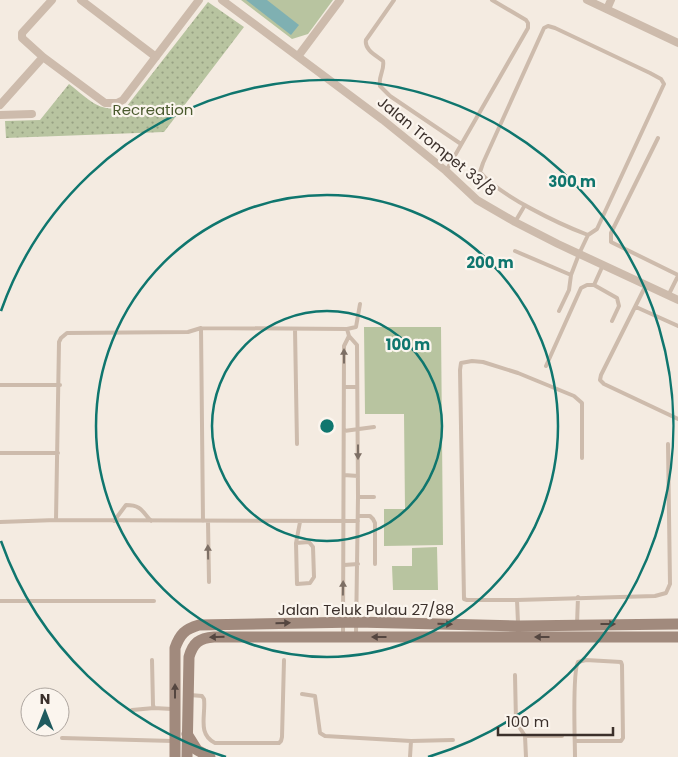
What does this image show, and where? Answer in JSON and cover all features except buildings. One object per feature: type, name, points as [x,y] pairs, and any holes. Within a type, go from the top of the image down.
[{"type":"street","points":[[52,0],[22,33],[22,38],[43,57],[105,103],[110,104],[117,104],[123,100],[196,1]]},
{"type":"street","points":[[81,0],[156,57]]},
{"type":"street","name":"Jalan Trompet 33/8","points":[[222,0],[383,120],[446,171],[478,200],[515,222],[678,300]]},
{"type":"street","points":[[298,55],[340,0]]},
{"type":"street","points":[[587,0],[678,43]]},
{"type":"street","points":[[607,9],[611,0]]},
{"type":"street","points":[[0,104],[43,57]]},
{"type":"street","points":[[0,115],[32,114]]},
{"type":"street","name":"Jalan Teluk Pulau 27/88","points":[[175,757],[175,648],[182,632],[199,625],[343,622],[518,626],[678,624]]},
{"type":"street","name":"Jalan Teluk Pulau 27/88","points":[[186,757],[189,657],[191,648],[196,642],[204,638],[214,636],[678,637]]},
{"type":"street","points":[[186,733],[197,750],[210,757]]},
{"type":"lane","points":[[394,0],[365,44],[367,48],[383,61],[384,65],[379,76],[380,86],[390,96],[461,144]]},
{"type":"lane","points":[[446,171],[528,28],[526,20],[492,0]]},
{"type":"lane","points":[[559,311],[569,290],[579,254],[588,235],[597,229],[664,84],[661,79],[650,73],[548,26],[544,28],[480,172],[485,179],[525,205],[588,235]]},
{"type":"lane","points":[[658,138],[611,234],[611,242],[678,275],[668,296]]},
{"type":"lane","points":[[515,222],[525,205]]},
{"type":"lane","points":[[515,251],[572,275]]},
{"type":"lane","points":[[594,285],[603,265]]},
{"type":"lane","points":[[546,366],[581,288],[587,285],[594,285],[617,298],[619,306],[612,322]]},
{"type":"lane","points":[[646,286],[600,380],[604,384],[678,419]]},
{"type":"lane","points":[[56,520],[60,386],[59,342],[64,335],[67,333],[188,332],[201,328],[346,329],[356,327],[360,304]]},
{"type":"lane","points":[[636,306],[678,326]]},
{"type":"lane","points":[[201,328],[209,582]]},
{"type":"lane","points":[[295,329],[297,444]]},
{"type":"lane","points":[[346,329],[357,345],[358,564],[356,637]]},
{"type":"lane","points":[[343,637],[344,346],[350,336]]},
{"type":"lane","points":[[582,458],[582,403],[579,399],[568,392],[495,365],[472,361],[461,363],[464,599],[517,600],[655,596],[666,593],[670,584],[668,444]]},
{"type":"lane","points":[[0,385],[60,386]]},
{"type":"lane","points":[[344,387],[357,387]]},
{"type":"lane","points":[[344,431],[374,427]]},
{"type":"lane","points":[[0,453],[58,452]]},
{"type":"lane","points":[[344,476],[358,476]]},
{"type":"lane","points":[[358,497],[374,497]]},
{"type":"lane","points":[[114,522],[126,505],[135,505],[140,508],[151,521]]},
{"type":"lane","points":[[358,516],[374,518],[375,564]]},
{"type":"lane","points":[[0,522],[56,520],[114,522],[358,521]]},
{"type":"lane","points":[[296,543],[311,543],[313,546],[314,577],[310,583],[297,584],[296,543],[300,522]]},
{"type":"lane","points":[[344,565],[358,564]]},
{"type":"lane","points":[[577,624],[578,598]]},
{"type":"lane","points":[[517,600],[518,626]]},
{"type":"lane","points":[[0,601],[154,601]]},
{"type":"lane","points":[[152,660],[154,708]]},
{"type":"lane","points":[[188,695],[202,696],[204,699],[203,724],[204,734],[208,740],[214,743],[279,742],[282,737],[284,660]]},
{"type":"lane","points":[[574,741],[614,741],[623,738],[621,662],[586,660],[578,662],[575,666],[574,741],[575,757]]},
{"type":"lane","points":[[515,675],[516,722],[525,736],[526,757]]},
{"type":"lane","points":[[302,694],[315,696],[320,733],[325,736],[335,738],[453,740]]},
{"type":"lane","points":[[132,710],[175,709]]},
{"type":"lane","points":[[525,736],[562,736]]},
{"type":"lane","points":[[62,738],[175,741]]},
{"type":"lane","points":[[410,757],[411,740]]},
{"type":"green space","points":[[241,0],[333,0],[308,34],[292,39]]},
{"type":"green space","name":"Recreation","points":[[208,2],[244,27],[164,132],[6,138],[5,121],[40,120],[69,84],[89,100],[102,107],[118,108],[127,106]]},
{"type":"green space","points":[[364,327],[441,327],[443,545],[384,546],[384,509],[405,509],[404,414],[365,414]]},
{"type":"green space","points":[[437,547],[438,590],[393,590],[392,566],[412,566],[412,548]]},
{"type":"water","points":[[246,0],[267,0],[299,25],[291,35]]}]
